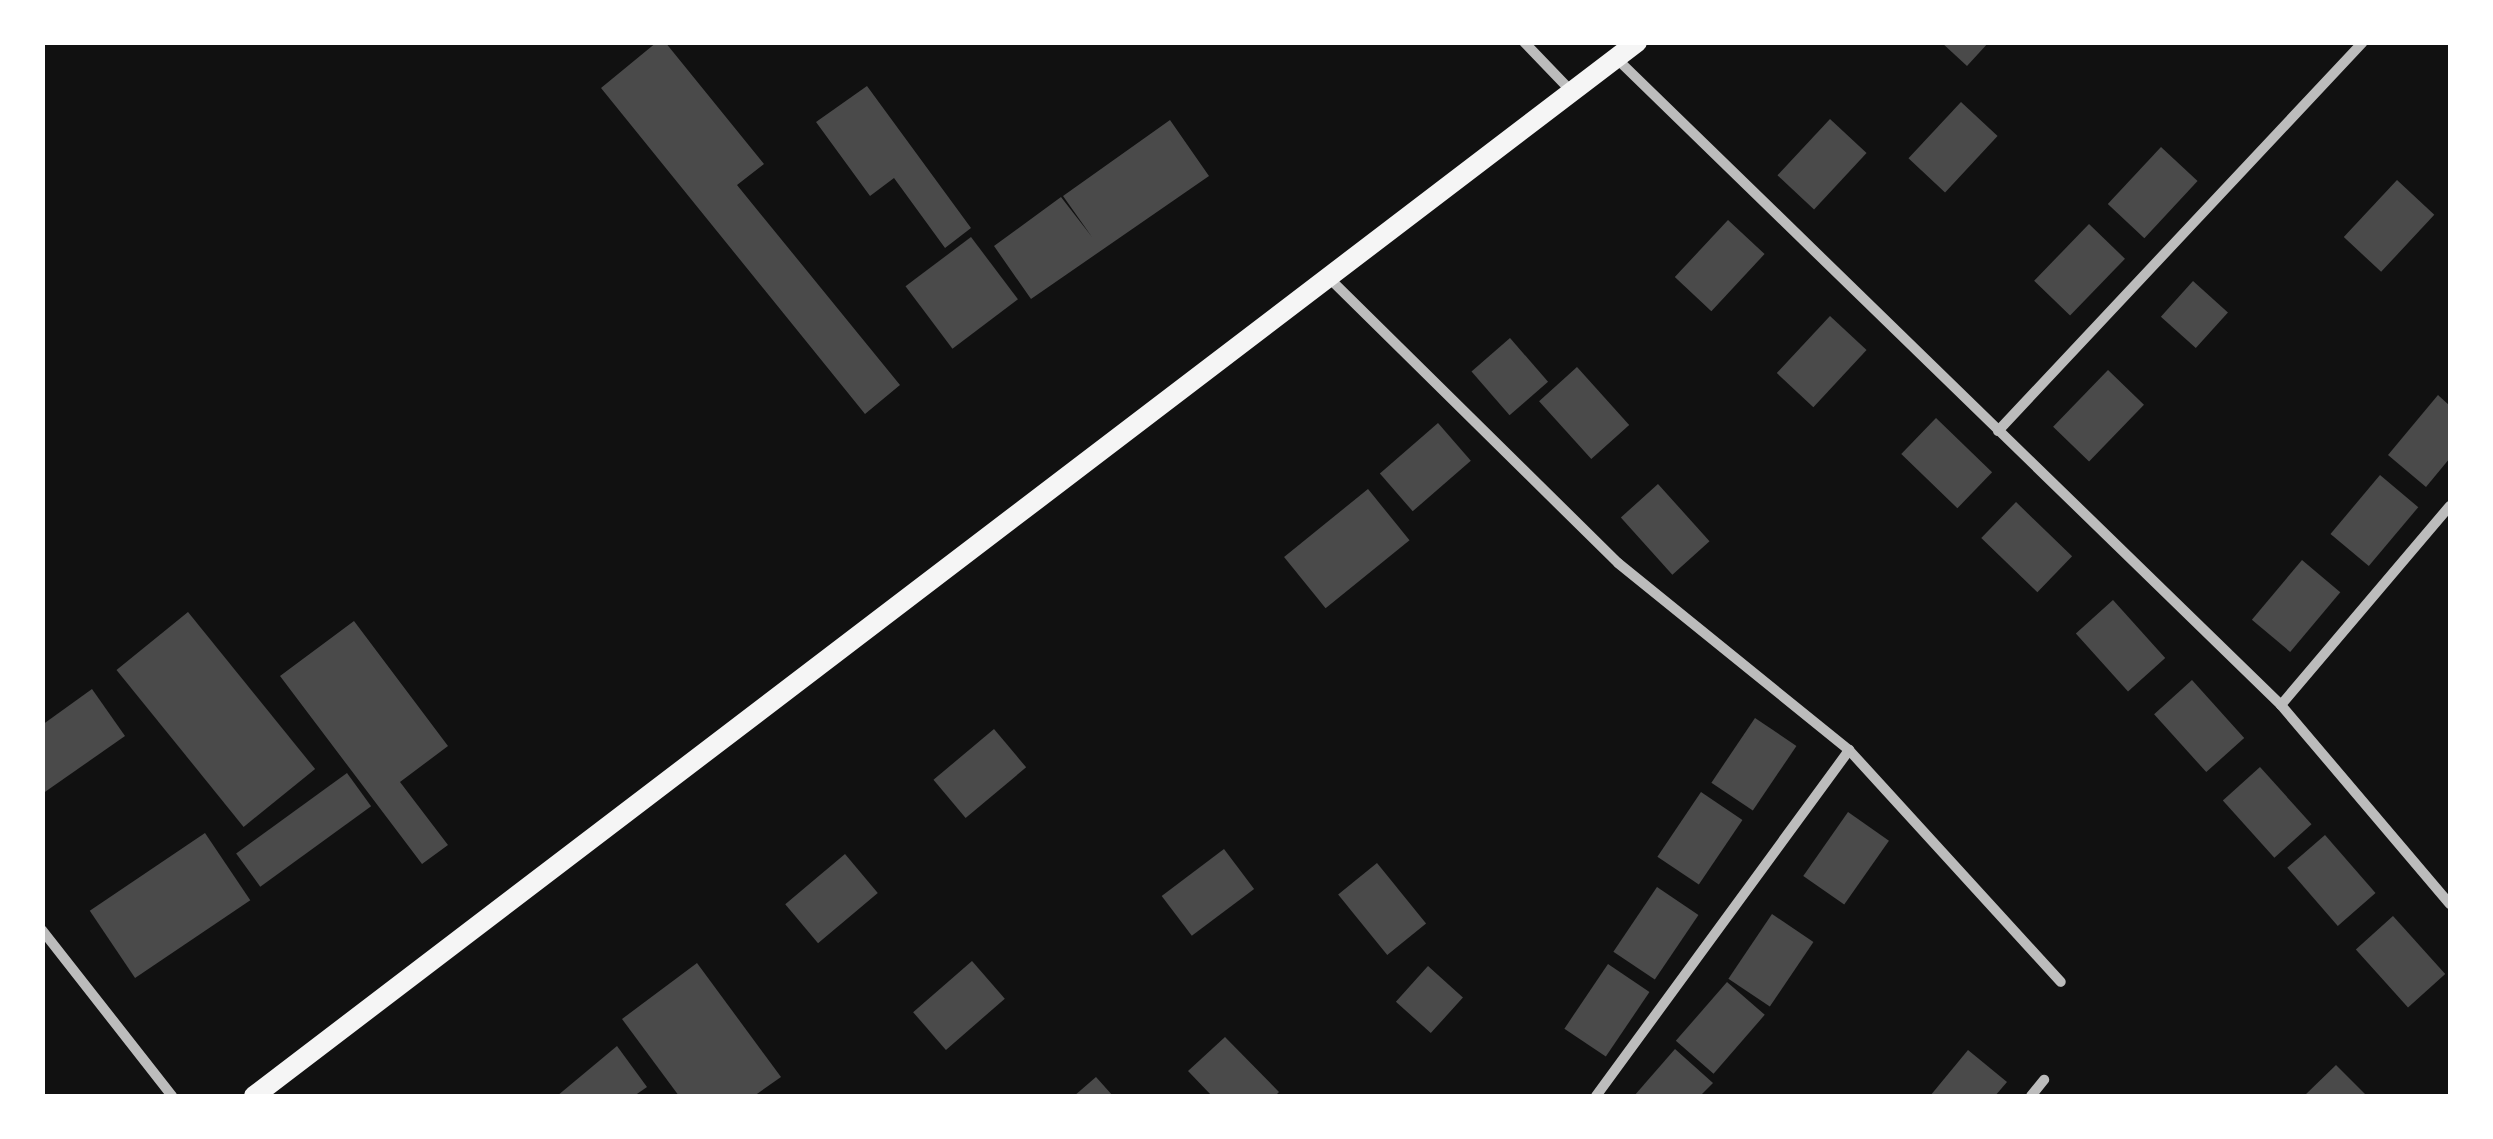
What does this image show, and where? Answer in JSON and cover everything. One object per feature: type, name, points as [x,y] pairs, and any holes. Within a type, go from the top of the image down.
[{"type":"main road","points":[[254,1096],[1637,42]]},
{"type":"street","points":[[1524,42],[1572,92]]},
{"type":"street","points":[[1998,431],[2363,42]]},
{"type":"street","points":[[1616,58],[2280,705],[2450,904]]},
{"type":"street","points":[[1328,276],[1618,563],[1849,750],[2061,982]]},
{"type":"street","points":[[2280,705],[2450,506]]},
{"type":"street","points":[[1596,1096],[1849,750]]},
{"type":"street","points":[[42,930],[172,1096]]},
{"type":"street","points":[[2031,1096],[2044,1080]]},
{"type":"building","points":[[657,42],[665,42],[764,164],[737,185],[900,385],[865,414],[601,88]]},
{"type":"building","points":[[1941,42],[1989,42],[1967,66]]},
{"type":"building","points":[[867,86],[971,228],[945,248],[894,178],[870,196],[816,122]]},
{"type":"building","points":[[1961,102],[1998,136],[1945,192],[1908,158]]},
{"type":"building","points":[[1830,119],[1867,153],[1814,209],[1777,175]]},
{"type":"building","points":[[1170,120],[1209,176],[1031,299],[994,246],[1061,197],[1092,237],[1063,196]]},
{"type":"building","points":[[2161,147],[2198,181],[2144,238],[2108,204]]},
{"type":"building","points":[[2397,180],[2434,215],[2381,272],[2344,237]]},
{"type":"building","points":[[1728,220],[1765,254],[1711,311],[1675,277]]},
{"type":"building","points":[[2089,224],[2125,259],[2070,316],[2034,281]]},
{"type":"building","points":[[971,237],[1018,299],[952,349],[906,286]]},
{"type":"building","points":[[2193,281],[2228,312],[2196,348],[2161,317]]},
{"type":"building","points":[[1830,316],[1867,350],[1813,407],[1777,373]]},
{"type":"building","points":[[1510,338],[1548,382],[1510,415],[1472,371]]},
{"type":"building","points":[[1577,367],[1629,425],[1591,459],[1539,401]]},
{"type":"building","points":[[2108,370],[2144,405],[2089,462],[2053,427]]},
{"type":"building","points":[[2438,395],[2450,406],[2450,458],[2426,487],[2388,455]]},
{"type":"building","points":[[1936,418],[1992,472],[1957,508],[1901,454]]},
{"type":"building","points":[[1438,423],[1471,461],[1413,511],[1380,474]]},
{"type":"building","points":[[2380,475],[2418,507],[2369,566],[2331,534]]},
{"type":"building","points":[[1658,484],[1710,541],[1672,575],[1621,517]]},
{"type":"building","points":[[1368,489],[1410,540],[1326,608],[1284,557]]},
{"type":"building","points":[[2016,502],[2072,556],[2037,592],[1981,538]]},
{"type":"building","points":[[2302,560],[2340,592],[2290,652],[2252,620]]},
{"type":"building","points":[[2113,600],[2165,658],[2128,691],[2076,633]]},
{"type":"building","points":[[188,612],[315,769],[244,827],[117,670]]},
{"type":"building","points":[[354,621],[448,746],[400,782],[448,845],[422,864],[280,676]]},
{"type":"building","points":[[2192,680],[2244,738],[2206,772],[2154,714]]},
{"type":"building","points":[[92,689],[125,736],[42,794],[42,725]]},
{"type":"building","points":[[1755,718],[1796,746],[1753,811],[1711,783]]},
{"type":"building","points":[[994,729],[1026,767],[966,818],[933,780]]},
{"type":"building","points":[[2260,767],[2312,824],[2274,858],[2223,800]]},
{"type":"building","points":[[347,773],[371,806],[260,887],[236,854]]},
{"type":"building","points":[[1701,792],[1742,820],[1699,885],[1657,857]]},
{"type":"building","points":[[1848,812],[1889,841],[1844,905],[1803,876]]},
{"type":"building","points":[[205,833],[250,900],[135,978],[90,911]]},
{"type":"building","points":[[2325,835],[2376,893],[2338,926],[2287,868]]},
{"type":"building","points":[[1224,849],[1254,889],[1192,936],[1162,896]]},
{"type":"building","points":[[845,854],[878,893],[818,943],[785,904]]},
{"type":"building","points":[[1377,863],[1426,924],[1387,955],[1338,894]]},
{"type":"building","points":[[1657,887],[1698,915],[1655,980],[1613,952]]},
{"type":"building","points":[[1772,914],[1813,942],[1770,1007],[1728,979]]},
{"type":"building","points":[[2393,916],[2445,974],[2408,1007],[2356,949]]},
{"type":"building","points":[[972,961],[1005,999],[946,1050],[913,1012]]},
{"type":"building","points":[[697,963],[781,1077],[754,1096],[679,1096],[622,1019]]},
{"type":"building","points":[[1608,964],[1649,992],[1606,1057],[1564,1029]]},
{"type":"building","points":[[1428,966],[1463,997],[1431,1033],[1396,1002]]},
{"type":"building","points":[[1727,982],[1765,1015],[1714,1074],[1676,1041]]},
{"type":"building","points":[[1225,1037],[1279,1092],[1275,1096],[1212,1096],[1188,1071]]},
{"type":"building","points":[[617,1046],[647,1087],[634,1096],[557,1096]]},
{"type":"building","points":[[1675,1049],[1713,1083],[1700,1096],[1634,1096]]},
{"type":"building","points":[[1968,1050],[2007,1082],[1995,1096],[1930,1096]]},
{"type":"building","points":[[2336,1065],[2367,1096],[2304,1096]]},
{"type":"building","points":[[1096,1077],[1113,1096],[1074,1096]]}]
